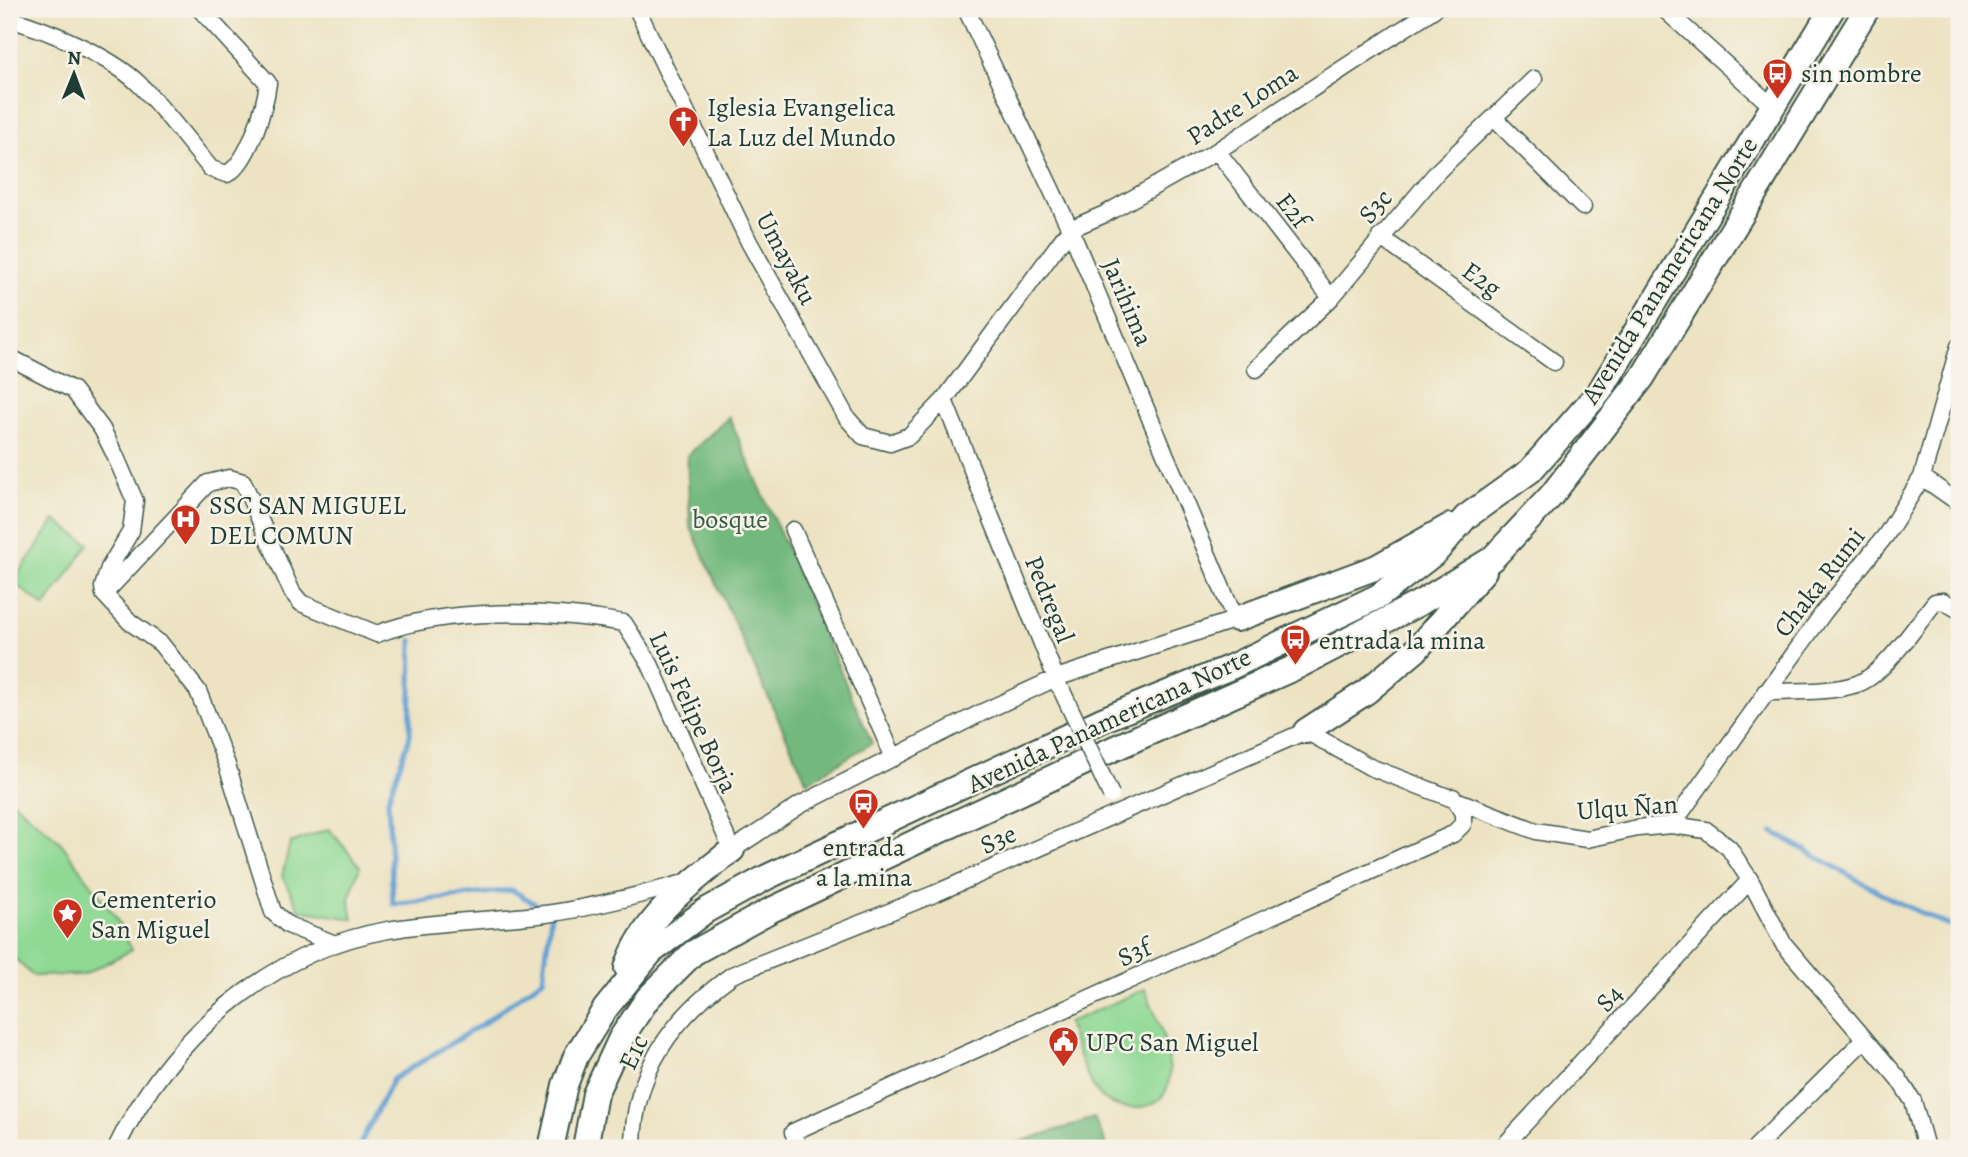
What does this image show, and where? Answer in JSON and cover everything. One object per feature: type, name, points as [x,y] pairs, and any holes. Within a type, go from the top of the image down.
[{"type":"highway","name":"Avenida Panamericana Norte","points":[[551,1148],[565,1085],[576,1056],[621,986],[651,952],[705,911],[767,877],[1102,720],[1231,667],[1379,596],[1436,552],[1465,517],[1530,471],[1600,391],[1832,9]]},
{"type":"highway","name":"Avenida Panamericana Norte","points":[[585,1148],[595,1094],[616,1047],[648,998],[693,953],[769,911],[1115,748],[1296,667],[1423,601],[1492,559],[1551,496],[1642,378],[1867,9]]},
{"type":"highway","points":[[1236,619],[1377,567],[1465,517]]},
{"type":"highway","points":[[1306,731],[1366,692],[1416,650],[1480,577],[1492,559]]},
{"type":"highway","points":[[621,986],[632,953],[645,930],[693,880],[732,850]]},
{"type":"street","points":[[9,19],[35,26],[79,47],[136,81],[211,169],[227,174],[237,168],[265,107],[268,83],[200,9]]},
{"type":"street","name":"Umayaku","points":[[636,9],[749,242],[847,418],[863,436],[890,443],[909,436],[944,400],[1070,229]]},
{"type":"street","name":"Jarihima","points":[[966,9],[1070,229],[1236,619]]},
{"type":"street","name":"Padre Loma","points":[[1070,229],[1105,214],[1217,151],[1434,9]]},
{"type":"street","points":[[1664,9],[1774,108]]},
{"type":"street","name":"S3c","points":[[1256,369],[1331,298],[1438,171],[1534,79]]},
{"type":"street","points":[[1495,118],[1583,207]]},
{"type":"street","name":"E2f","points":[[1217,151],[1331,298]]},
{"type":"street","name":"E2g","points":[[1380,237],[1553,362]]},
{"type":"street","name":"Chaka Rumi","points":[[1672,825],[1765,692],[1886,535],[1922,477],[1959,346]]},
{"type":"street","points":[[9,357],[72,390],[102,429],[135,501],[131,531],[109,568],[103,587],[104,594],[130,622],[161,644],[198,691],[227,765],[273,912],[288,925],[335,944]]},
{"type":"street","name":"Pedregal","points":[[944,400],[1059,684],[1119,813]]},
{"type":"street","points":[[1922,477],[1959,503]]},
{"type":"street","name":"Luis Felipe Borja","points":[[104,594],[208,483],[229,478],[243,482],[292,592],[301,603],[377,635],[408,622],[453,617],[550,615],[624,623],[650,664],[732,850]]},
{"type":"street","points":[[793,530],[894,758]]},
{"type":"street","points":[[1765,692],[1805,691],[1857,683],[1879,669],[1935,602],[1943,601],[1959,610]]},
{"type":"street","points":[[732,850],[800,804],[894,758],[1059,684],[1180,636],[1236,619]]},
{"type":"street","name":"Ulqu Ñan","points":[[1306,731],[1370,767],[1536,831],[1587,839],[1638,828],[1672,825],[1706,830],[1729,848],[1750,880],[1783,943],[1898,1078],[1913,1101],[1926,1148]]},
{"type":"street","name":"S3e","points":[[709,991],[732,975],[934,894],[1306,731]]},
{"type":"street","name":"S3f","points":[[799,1148],[793,1132],[1443,839],[1463,824],[1463,813],[1452,797]]},
{"type":"street","points":[[116,1148],[131,1119],[192,1036],[271,972],[335,944],[410,927],[575,909],[693,880]]},
{"type":"street","name":"S4","points":[[1502,1148],[1750,880]]},
{"type":"street","name":"E1c","points":[[633,1148],[636,1110],[648,1070],[670,1030],[709,991]]},
{"type":"street","points":[[1755,1148],[1864,1040]]},
{"type":"green space","name":"bosque","points":[[729,417],[872,743],[807,782],[690,526],[687,456]]},
{"type":"green space","points":[[55,520],[89,544],[45,607],[13,582]]},
{"type":"green space","points":[[9,798],[61,843],[115,916],[132,950],[83,975],[33,976],[9,953]]},
{"type":"green space","points":[[329,829],[360,866],[349,899],[353,919],[300,910],[282,876],[290,843]]},
{"type":"green space","points":[[1145,989],[1164,1041],[1169,1060],[1169,1079],[1164,1094],[1152,1104],[1122,1107],[1104,1100],[1098,1093],[1084,1068],[1067,1023]]},
{"type":"green space","points":[[1094,1118],[1108,1148],[1001,1148]]},
{"type":"waterway","points":[[412,640],[410,736],[388,799],[393,904],[512,890],[544,909]]},
{"type":"waterway","points":[[1773,832],[1895,901],[1959,930]]},
{"type":"waterway","points":[[358,1148],[393,1079],[484,1023],[543,979],[551,915]]},
{"type":"place","name":"sin nombre","points":[[1778,100]]},
{"type":"place","name":"Iglesia Evangelica La Luz del Mundo","points":[[684,149]]},
{"type":"place","name":"SSC SAN MIGUEL DEL COMUN","points":[[186,547]]},
{"type":"place","name":"entrada la mina","points":[[1296,667]]},
{"type":"place","name":"entrada a la mina","points":[[864,831]]},
{"type":"place","name":"Cementerio San Miguel","points":[[68,941]]},
{"type":"place","name":"UPC San Miguel","points":[[1063,1069]]}]
